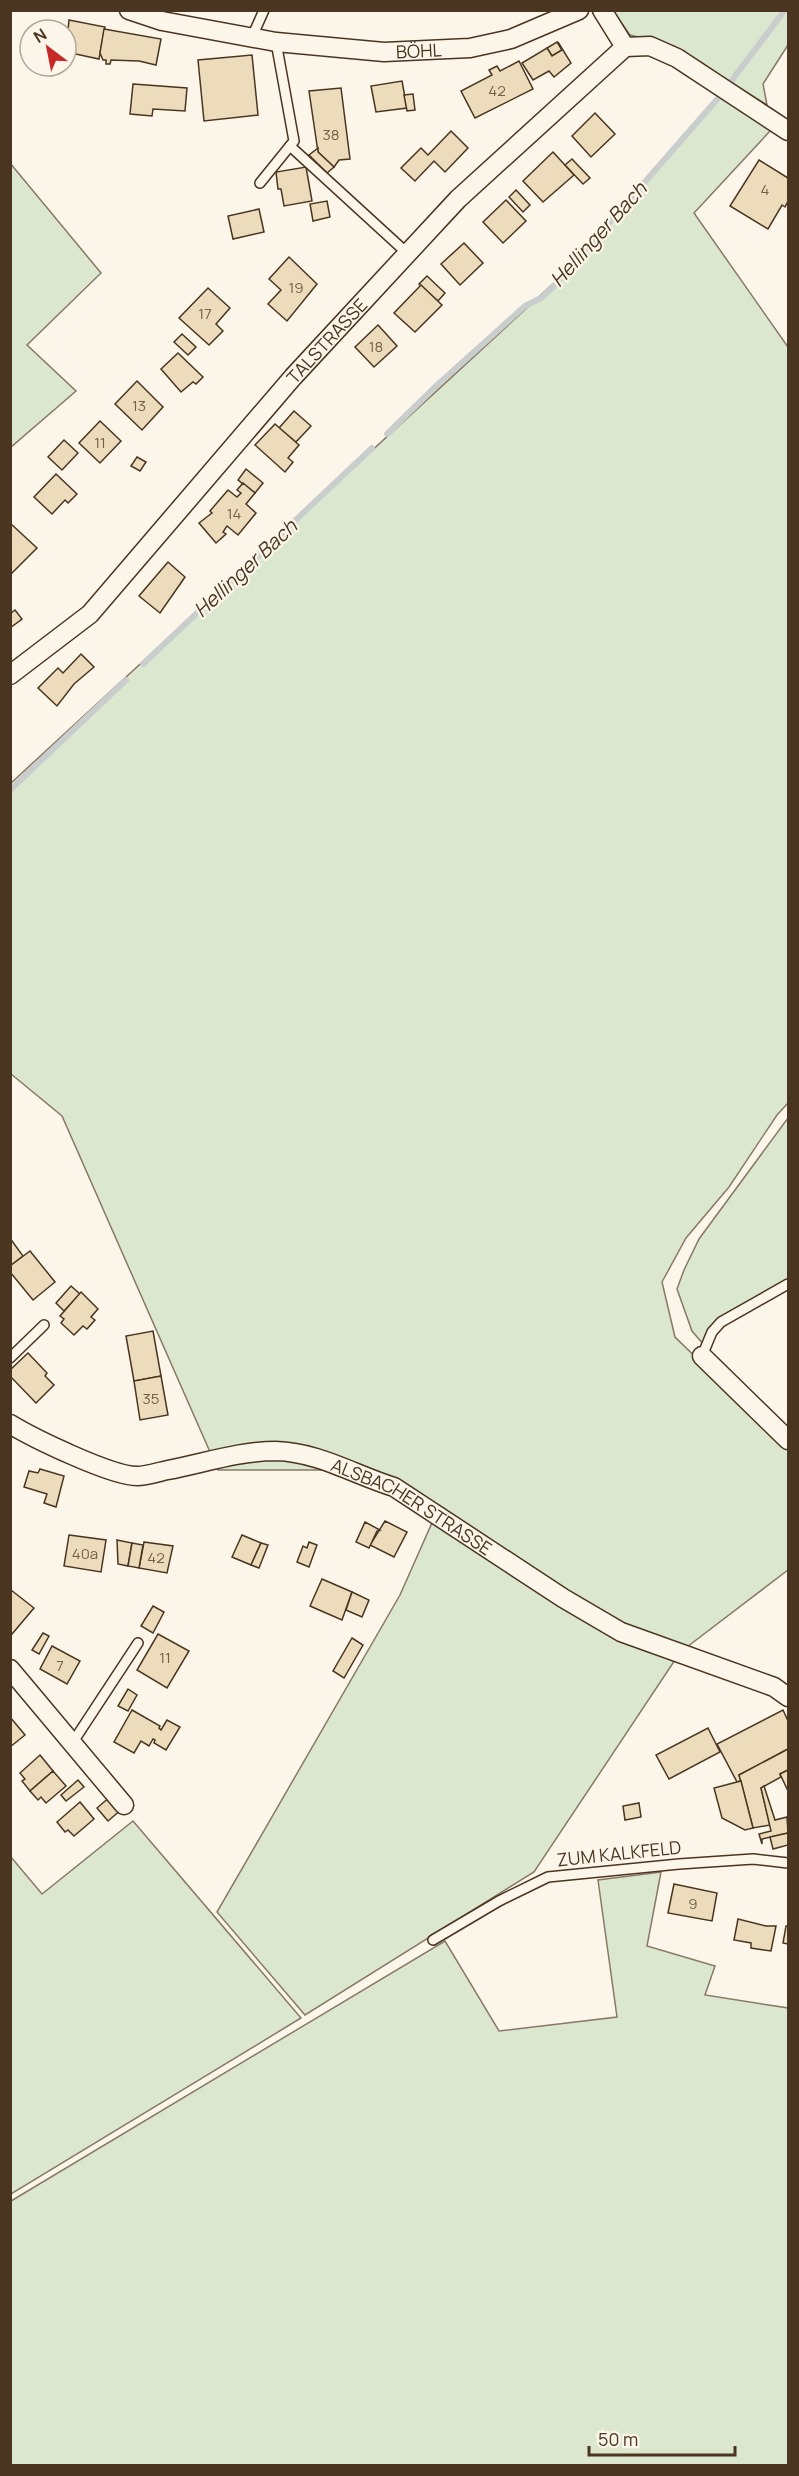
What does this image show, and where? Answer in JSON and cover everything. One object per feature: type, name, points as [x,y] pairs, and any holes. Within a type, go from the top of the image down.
[{"type":"street","name":"BÖHL","points":[[129,10],[162,21],[276,42],[384,52],[470,48],[511,39],[579,10]]},
{"type":"street","points":[[602,10],[625,47],[650,46],[677,58],[789,130]]},
{"type":"street","name":"TALSTRASSE","points":[[10,675],[90,614],[293,377],[458,199],[625,47]]},
{"type":"street","points":[[702,1356],[789,1440]]},
{"type":"street","name":"ALSBACHER STRASSE","points":[[10,1424],[19,1436],[110,1470],[136,1476],[236,1455],[278,1451],[320,1458],[368,1479],[394,1487],[563,1598],[621,1632],[774,1687],[789,1697]]},
{"type":"street","points":[[10,1669],[124,1805]]},
{"type":"lane","points":[[252,37],[264,10]]},
{"type":"lane","points":[[260,183],[294,141],[276,42]]},
{"type":"lane","points":[[291,146],[408,254]]},
{"type":"lane","points":[[702,1356],[712,1332],[721,1322],[789,1284]]},
{"type":"lane","points":[[10,1358],[44,1325]]},
{"type":"lane","points":[[73,1742],[138,1643]]},
{"type":"lane","name":"ZUM KALKFELD","points":[[433,1940],[499,1901],[548,1877],[753,1859],[789,1863]]},
{"type":"green space","points":[[613,11],[788,11],[788,45],[763,84],[767,105],[674,46],[630,35]]},
{"type":"green space","points":[[721,96],[771,130],[694,213],[788,347],[788,1103],[777,1115],[729,1187],[686,1238],[662,1282],[675,1337],[788,1447],[788,1570],[683,1650],[623,1628],[439,1510],[337,1470],[218,1470],[62,1116],[11,1074],[11,783],[556,281]]},
{"type":"green space","points":[[10,163],[101,273],[27,345],[76,391],[11,447]]},
{"type":"green space","points":[[788,1118],[788,1280],[719,1319],[709,1328],[704,1345],[692,1331],[677,1289],[684,1270],[699,1239]]},
{"type":"green space","points":[[435,1516],[677,1657],[534,1872],[305,2015],[217,1912],[400,1595]]},
{"type":"green space","points":[[133,1821],[301,2018],[11,2194],[11,1857],[42,1894]]},
{"type":"green space","points":[[661,1872],[647,1946],[715,1966],[705,1995],[788,2008],[788,2465],[11,2465],[11,2201],[445,1941],[499,2031],[617,2017],[598,1880]]},
{"type":"building","points":[[78,22],[105,27],[99,59],[78,55]]},
{"type":"building","points":[[104,29],[161,39],[156,65],[139,61],[111,60],[110,64],[106,64],[106,60],[103,60],[100,53]]},
{"type":"building","points":[[557,42],[562,50],[552,56],[547,48]]},
{"type":"building","points":[[558,42],[571,63],[554,77],[549,71],[533,80],[522,63],[547,48],[552,56],[562,50]]},
{"type":"building","points":[[252,55],[258,115],[204,121],[198,60]]},
{"type":"building","points":[[519,61],[533,89],[475,118],[461,91],[492,75],[489,70],[497,66],[500,71]]},
{"type":"building","points":[[402,81],[407,108],[376,112],[371,86]]},
{"type":"building","points":[[133,84],[187,88],[185,111],[153,109],[152,116],[130,114]]},
{"type":"building","points":[[341,88],[350,159],[339,160],[334,167],[318,152],[309,91]]},
{"type":"building","points":[[413,94],[415,110],[407,111],[404,95]]},
{"type":"building","points":[[595,113],[615,134],[591,157],[572,136]]},
{"type":"building","points":[[451,131],[468,148],[445,172],[434,161],[415,181],[401,168],[421,148],[428,155]]},
{"type":"building","points":[[318,148],[318,152],[334,167],[327,173],[309,155]]},
{"type":"building","points":[[553,152],[574,175],[543,202],[523,181]]},
{"type":"building","points":[[572,159],[590,178],[583,184],[565,165]]},
{"type":"building","points":[[759,160],[788,178],[788,201],[785,207],[782,205],[768,229],[730,206]]},
{"type":"building","points":[[306,167],[312,201],[284,206],[281,189],[278,189],[276,172]]},
{"type":"building","points":[[516,190],[530,205],[523,212],[509,197]]},
{"type":"building","points":[[506,200],[526,221],[503,243],[483,222]]},
{"type":"building","points":[[327,201],[330,217],[313,221],[310,204]]},
{"type":"building","points":[[259,209],[264,232],[233,239],[228,216]]},
{"type":"building","points":[[464,243],[483,263],[460,285],[441,264]]},
{"type":"building","points":[[289,257],[317,284],[287,321],[268,304],[281,290],[269,279]]},
{"type":"building","points":[[427,276],[445,293],[438,301],[419,284]]},
{"type":"building","points":[[421,285],[442,305],[415,332],[394,313]]},
{"type":"building","points":[[208,288],[230,308],[216,324],[223,331],[209,345],[179,318]]},
{"type":"building","points":[[378,325],[397,346],[374,367],[355,347]]},
{"type":"building","points":[[182,334],[196,347],[188,355],[174,342]]},
{"type":"building","points":[[178,353],[203,377],[196,384],[193,382],[181,392],[161,369]]},
{"type":"building","points":[[137,381],[163,407],[142,430],[115,404]]},
{"type":"building","points":[[294,411],[311,426],[296,442],[279,428]]},
{"type":"building","points":[[100,421],[121,441],[100,463],[79,443]]},
{"type":"building","points":[[275,424],[299,445],[288,458],[293,462],[285,472],[255,445]]},
{"type":"building","points":[[64,440],[78,453],[62,470],[48,457]]},
{"type":"building","points":[[137,457],[146,462],[140,471],[131,466]]},
{"type":"building","points":[[246,469],[263,483],[255,493],[238,480]]},
{"type":"building","points":[[56,474],[77,494],[68,503],[65,500],[52,514],[34,497]]},
{"type":"building","points":[[243,483],[255,493],[246,504],[256,513],[238,535],[227,526],[223,532],[226,534],[216,543],[199,523],[212,513],[210,511],[228,490],[237,497],[241,493],[237,490]]},
{"type":"building","points":[[10,523],[37,548],[10,575]]},
{"type":"building","points":[[168,562],[185,577],[160,613],[139,596]]},
{"type":"building","points":[[15,610],[22,619],[10,628],[10,614]]},
{"type":"building","points":[[81,654],[94,667],[74,684],[57,706],[38,688],[58,668],[63,673]]},
{"type":"building","points":[[12,1241],[23,1256],[10,1266],[10,1242]]},
{"type":"building","points":[[30,1251],[55,1282],[33,1300],[10,1272],[10,1266]]},
{"type":"building","points":[[71,1286],[80,1294],[64,1311],[56,1303]]},
{"type":"building","points":[[81,1292],[98,1309],[91,1317],[95,1320],[87,1329],[83,1326],[74,1335],[61,1323],[64,1319],[60,1316]]},
{"type":"building","points":[[153,1331],[161,1376],[134,1381],[126,1336]]},
{"type":"building","points":[[28,1353],[47,1373],[45,1376],[54,1385],[36,1403],[10,1376],[10,1370]]},
{"type":"building","points":[[161,1376],[168,1415],[140,1420],[134,1381]]},
{"type":"building","points":[[40,1469],[64,1476],[56,1507],[44,1503],[47,1494],[24,1487],[29,1471],[38,1473]]},
{"type":"building","points":[[385,1521],[407,1532],[394,1557],[370,1545]]},
{"type":"building","points":[[365,1522],[380,1530],[377,1531],[369,1548],[356,1542]]},
{"type":"building","points":[[69,1535],[106,1540],[101,1572],[64,1566]]},
{"type":"building","points":[[242,1535],[261,1543],[251,1565],[232,1557]]},
{"type":"building","points":[[117,1540],[132,1543],[128,1566],[118,1564]]},
{"type":"building","points":[[144,1542],[173,1546],[167,1573],[139,1568]]},
{"type":"building","points":[[309,1542],[317,1545],[309,1567],[297,1562],[303,1546],[307,1548]]},
{"type":"building","points":[[132,1543],[143,1545],[139,1568],[128,1566]]},
{"type":"building","points":[[261,1543],[268,1545],[259,1568],[251,1565]]},
{"type":"building","points":[[322,1579],[352,1592],[342,1620],[310,1606]]},
{"type":"building","points":[[11,1590],[34,1608],[12,1634],[10,1633]]},
{"type":"building","points":[[352,1592],[369,1600],[362,1617],[346,1610]]},
{"type":"building","points":[[153,1606],[164,1612],[153,1633],[141,1626]]},
{"type":"building","points":[[43,1633],[49,1636],[39,1654],[32,1650]]},
{"type":"building","points":[[158,1634],[189,1651],[167,1688],[137,1670]]},
{"type":"building","points":[[352,1638],[363,1645],[344,1678],[333,1671]]},
{"type":"building","points":[[52,1646],[80,1661],[67,1684],[40,1669]]},
{"type":"building","points":[[128,1689],[137,1695],[128,1711],[118,1706]]},
{"type":"building","points":[[132,1710],[160,1726],[161,1730],[167,1720],[180,1727],[166,1750],[154,1743],[153,1739],[149,1746],[141,1741],[134,1753],[114,1742]]},
{"type":"building","points":[[783,1710],[788,1721],[788,1749],[739,1775],[741,1781],[737,1782],[717,1744]]},
{"type":"building","points":[[10,1717],[25,1735],[10,1747]]},
{"type":"building","points":[[708,1728],[720,1752],[669,1779],[656,1755]]},
{"type":"building","points":[[788,1749],[788,1770],[780,1774],[781,1777],[761,1788],[770,1825],[753,1828],[739,1775]]},
{"type":"building","points":[[40,1755],[53,1771],[30,1791],[22,1781],[25,1779],[20,1773]]},
{"type":"building","points":[[788,1770],[788,1791],[780,1774]]},
{"type":"building","points":[[53,1771],[66,1786],[46,1803],[41,1797],[38,1800],[30,1791]]},
{"type":"building","points":[[78,1780],[84,1787],[66,1801],[61,1795]]},
{"type":"building","points":[[741,1781],[753,1828],[745,1830],[722,1818],[714,1788]]},
{"type":"building","points":[[764,1786],[775,1820],[787,1817],[788,1833],[762,1839],[762,1844],[759,1834],[771,1831],[761,1788]]},
{"type":"building","points":[[111,1796],[122,1809],[108,1821],[97,1808]]},
{"type":"building","points":[[80,1802],[94,1819],[74,1836],[68,1830],[65,1832],[57,1822]]},
{"type":"building","points":[[639,1803],[641,1817],[625,1820],[623,1806]]},
{"type":"building","points":[[788,1833],[788,1845],[773,1849],[770,1837]]},
{"type":"building","points":[[674,1884],[717,1893],[712,1921],[668,1913]]},
{"type":"building","points":[[738,1919],[766,1926],[776,1926],[771,1951],[751,1948],[751,1943],[734,1940]]},
{"type":"building","points":[[786,1926],[788,1926],[788,1944],[783,1943]]},
{"type":"waterway","name":"Hellinger Bach","points":[[387,434],[435,387],[525,306],[541,298],[552,288],[720,96],[785,10]]},
{"type":"waterway","name":"Hellinger Bach","points":[[143,664],[372,448]]},
{"type":"waterway","name":"Hellinger Bach","points":[[10,790],[126,680]]}]
